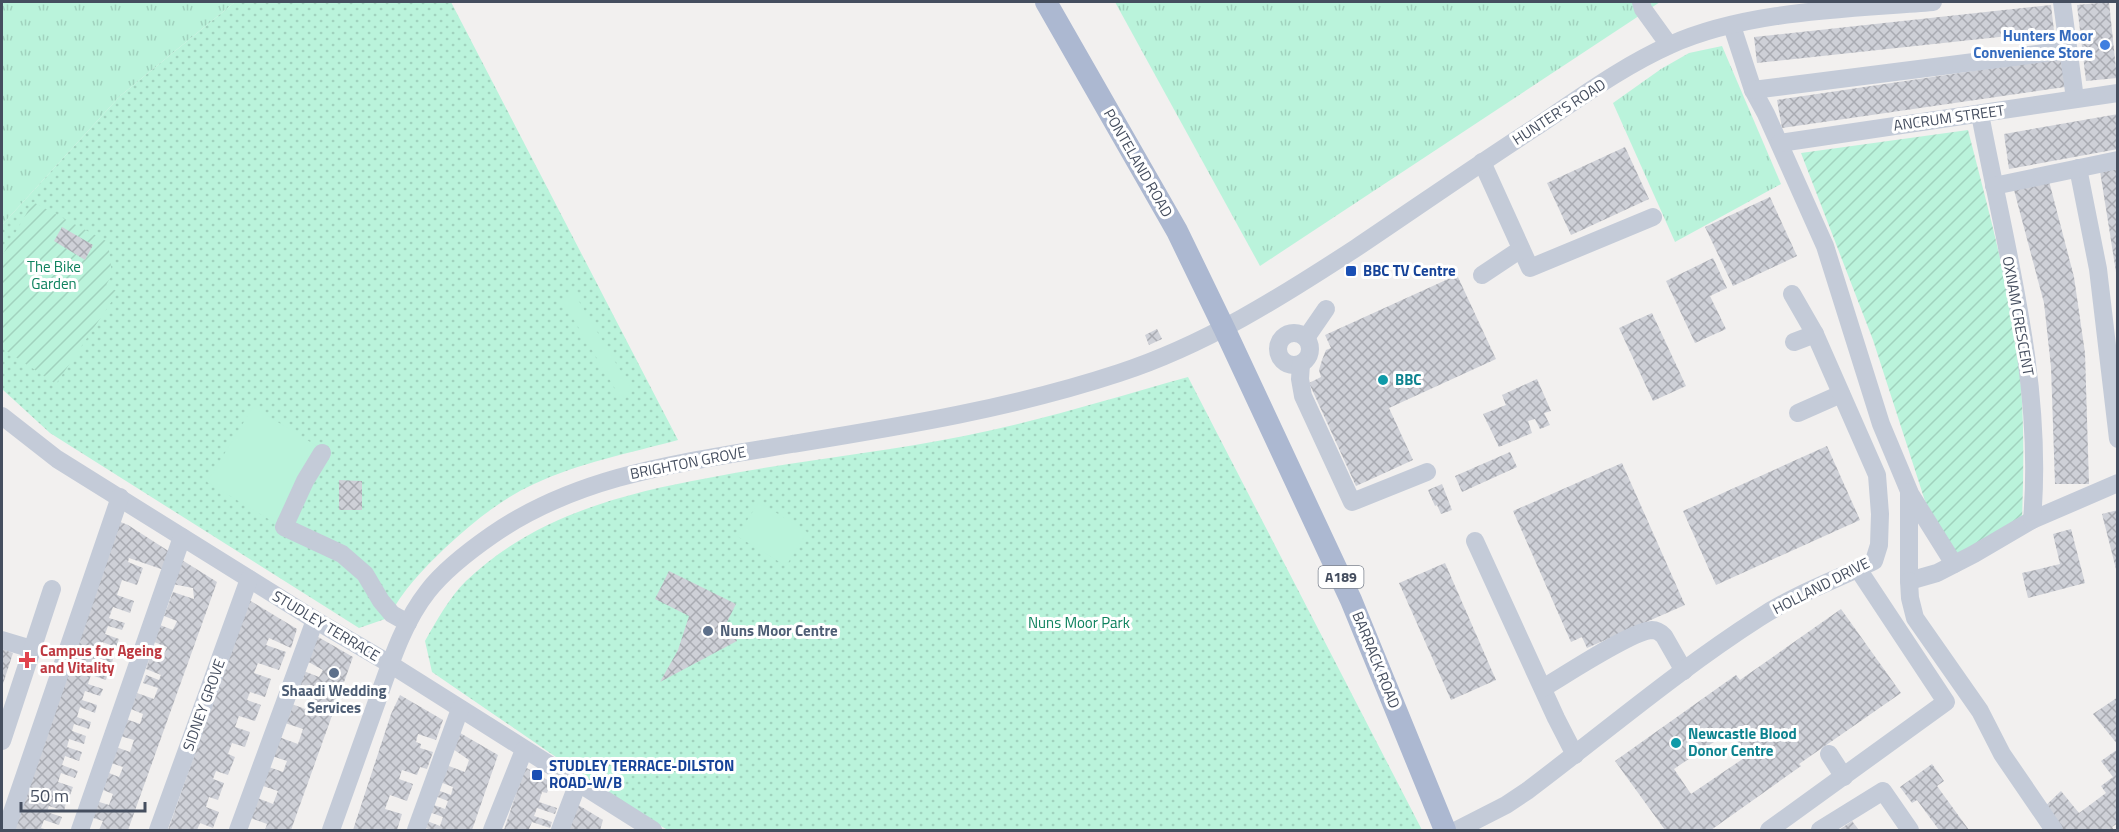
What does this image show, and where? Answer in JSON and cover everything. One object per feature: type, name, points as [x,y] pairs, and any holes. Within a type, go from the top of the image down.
[{"type":"main road","name":"PONTELAND ROAD","points":[[1046,2],[1177,231],[1224,328]]},
{"type":"main road","name":"BARRACK ROAD","points":[[1224,328],[1351,600],[1445,831]]},
{"type":"street","points":[[1641,2],[1643,9],[1669,45]]},
{"type":"street","name":"HUNTER'S ROAD","points":[[1224,328],[1299,285],[1623,70],[1669,45],[1705,32],[1776,17],[1933,2]]},
{"type":"street","points":[[2062,2],[2075,99]]},
{"type":"street","points":[[1732,26],[1753,90],[1780,143],[1825,246],[1881,424],[1909,491],[1954,564]]},
{"type":"street","points":[[1753,90],[2068,50]]},
{"type":"street","name":"ANCRUM STREET","points":[[1780,143],[2118,93]]},
{"type":"street","name":"OXNAM CRESCENT","points":[[1980,114],[2018,307],[2029,379],[2035,488],[2032,520]]},
{"type":"street","points":[[1994,186],[2118,160]]},
{"type":"street","points":[[1482,162],[1530,268],[1653,217]]},
{"type":"street","points":[[2078,168],[2098,270],[2118,439]]},
{"type":"street","points":[[1482,275],[1521,249]]},
{"type":"street","name":"HOLLAND DRIVE","points":[[1457,831],[1506,805],[1684,671],[1760,617],[1813,587],[1874,561],[1879,545],[1880,514],[1876,475],[1815,334],[1792,294]]},
{"type":"street","points":[[1306,338],[1326,309]]},
{"type":"street","name":"BRIGHTON GROVE","points":[[331,831],[390,664],[408,623],[430,587],[466,553],[531,510],[580,489],[644,470],[918,423],[1029,399],[1121,373],[1175,353],[1224,328]]},
{"type":"street","points":[[1297,333],[1306,338],[1310,347],[1309,357],[1301,364],[1291,366],[1282,361],[1277,352],[1279,342],[1287,335],[1297,333]]},
{"type":"street","points":[[1794,342],[1815,334]]},
{"type":"street","points":[[1301,364],[1300,379],[1303,396],[1352,502],[1427,472]]},
{"type":"street","points":[[1798,413],[1841,394]]},
{"type":"street","name":"STUDLEY TERRACE","points":[[2,416],[57,459],[578,783],[632,825],[653,831]]},
{"type":"street","points":[[322,453],[305,481],[284,527],[348,559],[365,574],[381,601],[392,614],[408,623]]},
{"type":"street","points":[[1909,581],[1937,573],[2032,520],[2118,483]]},
{"type":"street","points":[[1909,491],[1909,581],[1915,618],[1980,711],[2002,754],[2054,831]]},
{"type":"street","points":[[6,831],[120,498]]},
{"type":"street","points":[[80,831],[182,537]]},
{"type":"street","points":[[1475,541],[1575,755]]},
{"type":"street","points":[[1769,831],[1946,702],[1858,568]]},
{"type":"street","name":"SIDNEY GROVE","points":[[158,831],[249,579]]},
{"type":"street","points":[[2,741],[52,589]]},
{"type":"street","points":[[238,831],[315,621]]},
{"type":"street","points":[[1543,688],[1611,649],[1650,630],[1660,632],[1664,636],[1684,671]]},
{"type":"street","points":[[2,640],[32,649]]},
{"type":"street","points":[[416,831],[460,709]]},
{"type":"street","points":[[495,824],[524,750]]},
{"type":"street","points":[[1829,754],[1844,777]]},
{"type":"street","points":[[560,831],[578,783]]},
{"type":"street","points":[[1820,831],[1883,791],[1910,831]]},
{"type":"green space","points":[[2,2],[235,2],[120,96],[2,225]]},
{"type":"green space","points":[[235,2],[451,2],[678,440],[569,470],[534,484],[498,504],[455,539],[421,572],[388,618],[359,628],[50,433],[2,389],[2,225],[120,96]]},
{"type":"green space","points":[[1115,2],[1660,2],[1260,266]]},
{"type":"green space","points":[[1722,46],[1781,184],[1675,242],[1613,103],[1661,69],[1689,53]]},
{"type":"green space","points":[[1968,130],[2000,257],[2018,357],[2023,427],[2022,521],[1955,556],[1925,501],[1873,340],[1801,153]]},
{"type":"green space","name":"The Bike Garden","points":[[33,202],[108,242],[112,275],[106,285],[118,292],[56,384],[2,348],[2,256]]},
{"type":"green space","points":[[574,293],[632,390],[620,397],[562,300]]},
{"type":"green space","name":"Nuns Moor Park","points":[[1188,377],[1422,830],[668,830],[642,816],[432,672],[425,641],[444,610],[466,581],[520,540],[579,511],[675,484],[992,430]]},
{"type":"green space","points":[[253,407],[320,448],[275,523],[207,482]]},
{"type":"green space","points":[[759,502],[807,532],[786,566],[737,536]]},
{"type":"building","points":[[2109,2],[2117,78],[2086,81],[2077,5]]},
{"type":"building","points":[[2051,5],[2054,31],[1757,63],[1754,37]]},
{"type":"building","points":[[2061,58],[2065,87],[1782,128],[1777,100]]},
{"type":"building","points":[[2118,114],[2118,149],[2009,169],[2004,134]]},
{"type":"building","points":[[1625,147],[1649,199],[1571,235],[1547,183]]},
{"type":"building","points":[[2118,169],[2118,272],[2116,272],[2100,171]]},
{"type":"building","points":[[2049,181],[2074,277],[2085,353],[2089,484],[2055,484],[2051,367],[2044,303],[2014,190]]},
{"type":"building","points":[[1770,197],[1797,256],[1733,286],[1705,227]]},
{"type":"building","points":[[62,227],[93,245],[85,260],[54,241]]},
{"type":"building","points":[[1713,258],[1727,288],[1710,296],[1726,329],[1695,343],[1666,281]]},
{"type":"building","name":"BBC","points":[[1457,275],[1496,359],[1389,408],[1413,460],[1356,486],[1309,383],[1321,377],[1319,370],[1322,360],[1326,350],[1331,348],[1325,335]]},
{"type":"building","points":[[1652,313],[1686,386],[1653,401],[1619,328]]},
{"type":"building","points":[[1157,329],[1162,339],[1149,345],[1145,335]]},
{"type":"building","points":[[1537,379],[1551,411],[1544,413],[1550,425],[1540,429],[1535,419],[1528,421],[1532,433],[1499,447],[1483,414],[1506,405],[1502,395]]},
{"type":"building","points":[[1827,446],[1860,520],[1716,585],[1683,511]]},
{"type":"building","points":[[1510,452],[1517,467],[1462,492],[1455,476]]},
{"type":"building","points":[[1622,463],[1685,605],[1587,648],[1582,637],[1571,642],[1513,511]]},
{"type":"building","points":[[339,480],[362,481],[362,510],[339,510]]},
{"type":"building","points":[[1442,484],[1452,510],[1441,514],[1428,490]]},
{"type":"building","points":[[2118,510],[2118,573],[2117,573],[2102,514]]},
{"type":"building","points":[[118,521],[170,552],[164,570],[129,558],[128,562],[143,568],[137,585],[122,580],[117,595],[134,601],[130,613],[113,607],[109,618],[125,623],[122,630],[108,626],[105,634],[119,639],[116,647],[102,642],[99,650],[114,655],[112,663],[97,658],[94,667],[108,672],[106,680],[91,675],[88,684],[103,689],[100,696],[85,691],[82,700],[97,705],[95,713],[80,707],[77,717],[91,722],[89,729],[74,724],[72,731],[86,736],[84,744],[69,739],[67,747],[82,752],[79,761],[65,756],[62,765],[78,771],[75,778],[61,773],[58,782],[73,787],[70,795],[56,790],[53,798],[66,803],[64,811],[49,806],[47,812],[62,817],[59,825],[44,820],[41,828],[48,830],[11,830]]},
{"type":"building","points":[[2071,529],[2085,583],[2028,598],[2022,573],[2060,564],[2053,534]]},
{"type":"building","points":[[182,560],[217,582],[128,830],[99,830],[103,821],[90,817],[96,801],[109,805],[113,794],[103,790],[109,773],[119,777],[123,767],[111,763],[116,747],[130,752],[134,740],[120,736],[126,719],[140,724],[143,714],[131,709],[137,693],[154,699],[158,688],[143,683],[146,675],[159,680],[161,675],[146,669],[151,653],[163,657],[167,647],[154,642],[160,625],[173,630],[177,621],[164,616],[173,592],[194,599],[193,588],[172,584]]},
{"type":"building","points":[[1445,563],[1496,680],[1451,700],[1399,583]]},
{"type":"building","name":"Nuns Moor Centre","points":[[669,571],[736,604],[727,622],[737,641],[660,682],[678,650],[689,616],[655,599]]},
{"type":"building","points":[[249,600],[297,629],[291,648],[269,638],[266,645],[286,652],[279,670],[258,663],[254,673],[271,679],[265,697],[250,692],[247,700],[261,705],[255,721],[239,716],[235,727],[250,732],[245,747],[232,743],[228,754],[235,757],[228,775],[216,771],[213,779],[224,783],[218,800],[209,797],[206,807],[219,812],[213,828],[200,823],[197,830],[168,830]]},
{"type":"building","points":[[1841,609],[1901,693],[1799,764],[1801,766],[1711,830],[1665,830],[1615,761],[1736,675],[1740,680]],"holes":[[[1730,731],[1747,756],[1691,794],[1674,769]]]},
{"type":"building","points":[[313,634],[353,657],[291,830],[265,830],[267,824],[248,817],[255,797],[273,804],[278,791],[260,785],[266,766],[283,772],[287,761],[269,755],[276,736],[298,744],[303,729],[282,722],[289,703],[305,709],[309,698],[293,692],[301,670],[319,677],[323,670],[303,659]]},
{"type":"building","points":[[2,649],[13,653],[2,687]]},
{"type":"building","points":[[400,695],[443,720],[436,740],[418,734],[416,742],[421,744],[420,748],[433,752],[427,769],[420,767],[417,775],[402,770],[399,779],[413,784],[407,801],[390,795],[385,809],[402,814],[397,830],[353,830],[391,714]]},
{"type":"building","points":[[2118,697],[2118,745],[2093,714]]},
{"type":"building","points":[[455,730],[498,755],[472,830],[425,828],[427,821],[440,826],[443,817],[429,812],[431,804],[445,809],[448,801],[435,796],[437,790],[451,795],[453,787],[440,782],[446,765],[465,772],[469,760],[450,747]]},
{"type":"building","points":[[2118,749],[2118,823],[2112,827],[2114,830],[2056,830],[2040,811],[2061,791],[2079,813],[2106,793],[2101,786],[2113,777],[2101,761]]},
{"type":"building","points":[[1932,764],[1944,781],[1937,786],[1969,830],[1939,830],[1917,800],[1912,803],[1900,787]]},
{"type":"building","points":[[525,767],[551,782],[547,793],[542,792],[539,802],[557,808],[555,814],[537,808],[534,816],[552,822],[550,828],[532,822],[529,829],[533,830],[504,830]]},
{"type":"building","points":[[575,803],[603,820],[600,830],[566,830]]},
{"type":"building","points":[[1852,821],[1859,830],[1839,830]]},
{"type":"place","name":"Hunters Moor Convenience Store","points":[[2105,45]]},
{"type":"place","name":"BBC TV Centre","points":[[1351,271]]},
{"type":"place","name":"BBC","points":[[1383,380]]},
{"type":"place","name":"Nuns Moor Centre","points":[[708,631]]},
{"type":"place","name":"Campus for Ageing and Vitality","points":[[27,660]]},
{"type":"place","name":"Shaadi Wedding Services","points":[[334,673]]},
{"type":"place","name":"Newcastle Blood Donor Centre","points":[[1676,743]]},
{"type":"place","name":"STUDLEY TERRACE-DILSTON ROAD-W/B","points":[[537,775]]}]
